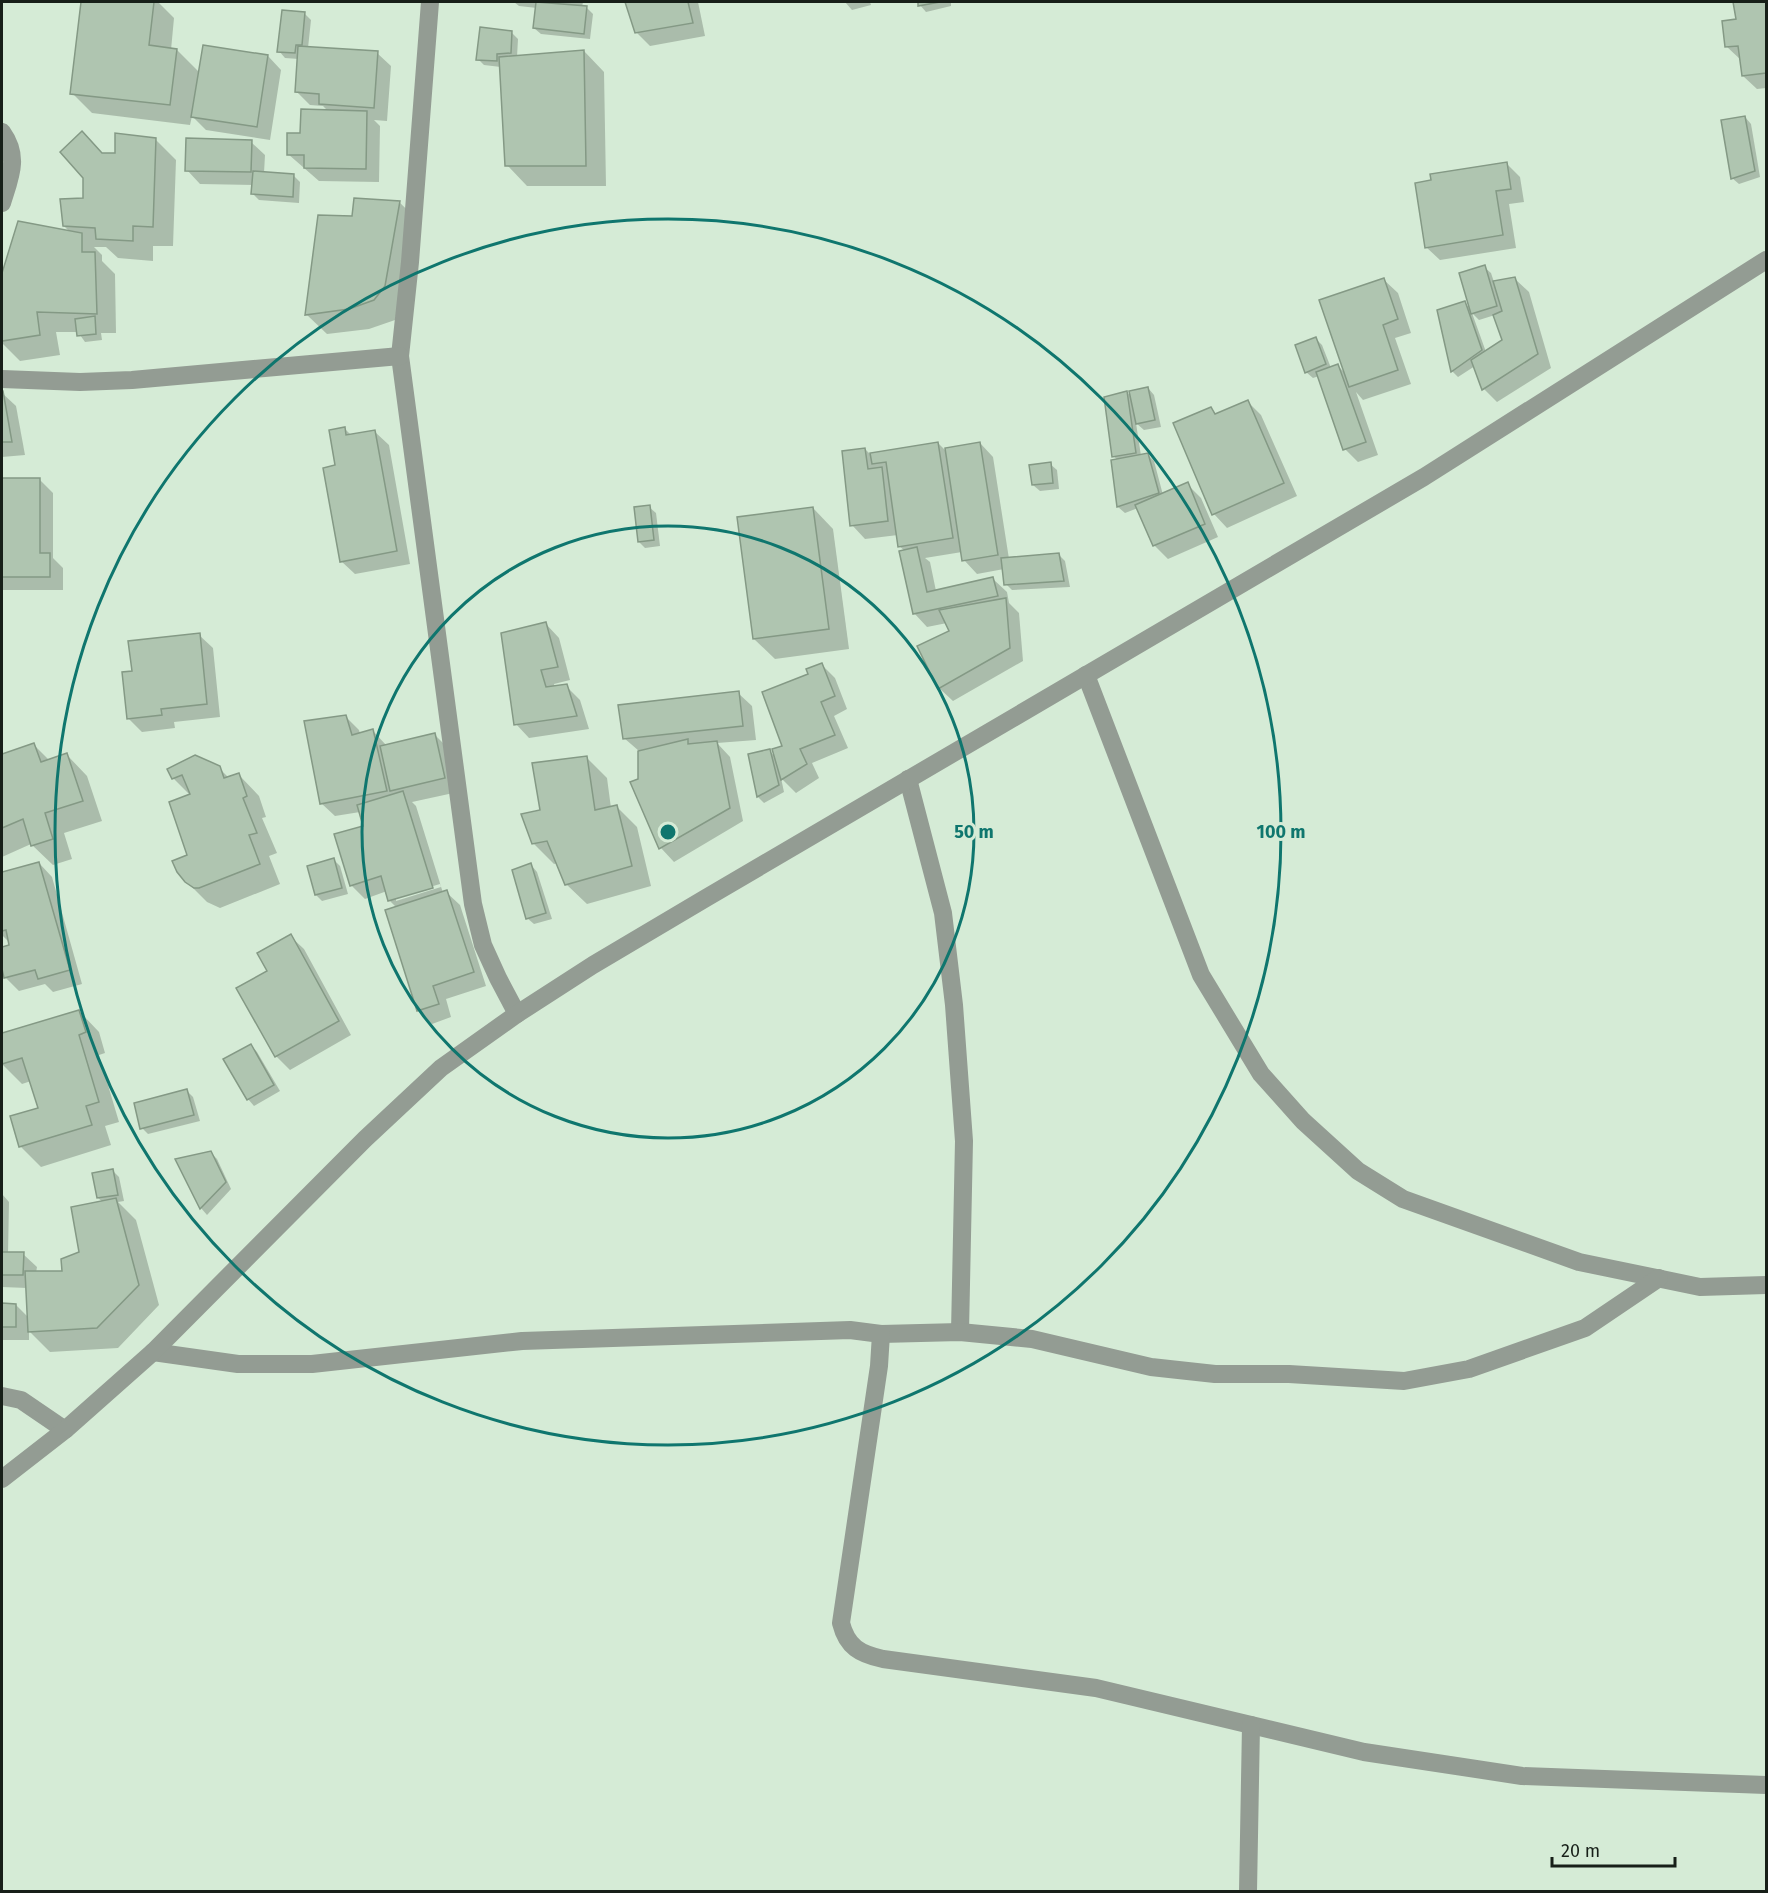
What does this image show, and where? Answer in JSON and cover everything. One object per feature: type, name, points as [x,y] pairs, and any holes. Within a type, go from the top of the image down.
[{"type":"street","points":[[430,2],[410,262],[400,357],[473,904],[483,945],[517,1014]]},
{"type":"street","points":[[2,132],[8,141],[13,170],[2,202]]},
{"type":"street","points":[[2,1479],[65,1430],[153,1352],[365,1139],[441,1068],[517,1014],[634,940],[1424,477],[1767,260]]},
{"type":"street","points":[[2,380],[80,382],[132,380],[400,357]]},
{"type":"street","points":[[1086,675],[1201,975],[1261,1074],[1303,1121],[1358,1171],[1403,1199],[1579,1262],[1700,1287],[1767,1285]]},
{"type":"street","points":[[908,779],[943,913],[954,1005],[964,1142],[960,1332]]},
{"type":"street","points":[[153,1352],[238,1364],[312,1364],[522,1341],[850,1330],[881,1334],[960,1332],[1032,1339],[1151,1366],[1215,1374],[1289,1374],[1404,1381],[1469,1369],[1585,1328],[1659,1278]]},
{"type":"street","points":[[881,1334],[879,1366],[842,1623],[844,1635],[855,1649],[865,1655],[1096,1688],[1364,1752],[1522,1776],[1767,1785]]},
{"type":"street","points":[[2,1396],[21,1400],[65,1430]]},
{"type":"street","points":[[1248,1892],[1251,1725]]},
{"type":"building","points":[[81,2],[154,2],[149,45],[177,49],[170,105],[70,94]]},
{"type":"building","points":[[536,2],[587,6],[584,34],[533,28]]},
{"type":"building","points":[[625,2],[688,2],[693,23],[635,33]]},
{"type":"building","points":[[918,2],[940,2],[918,6]]},
{"type":"building","points":[[1733,2],[1766,2],[1766,73],[1742,76],[1738,46],[1725,47],[1722,21],[1736,19]]},
{"type":"building","points":[[282,10],[305,12],[302,45],[296,45],[295,53],[277,52]]},
{"type":"building","points":[[480,27],[512,31],[511,53],[497,54],[497,61],[476,60]]},
{"type":"building","points":[[203,45],[268,55],[257,127],[191,117]]},
{"type":"building","points":[[298,46],[378,51],[374,108],[319,104],[319,94],[295,92]]},
{"type":"building","points":[[584,50],[586,166],[505,166],[499,57]]},
{"type":"building","points":[[301,109],[367,111],[366,169],[304,168],[304,155],[287,155],[287,133],[300,133]]},
{"type":"building","points":[[1745,116],[1755,171],[1731,179],[1721,120]]},
{"type":"building","points":[[82,131],[102,153],[115,153],[115,133],[156,138],[153,227],[133,226],[133,241],[96,239],[95,228],[63,226],[60,199],[83,198],[83,178],[60,152]]},
{"type":"building","points":[[186,138],[252,140],[251,172],[185,171]]},
{"type":"building","points":[[1507,162],[1511,189],[1496,191],[1503,235],[1425,248],[1415,183],[1431,180],[1430,174]]},
{"type":"building","points":[[253,171],[294,174],[293,197],[251,194]]},
{"type":"building","points":[[354,198],[400,201],[385,286],[374,300],[349,309],[305,315],[318,215],[352,216]]},
{"type":"building","points":[[18,221],[82,233],[82,252],[95,252],[97,314],[37,312],[40,335],[2,341],[2,273]]},
{"type":"building","points":[[1485,265],[1497,306],[1471,314],[1459,273]]},
{"type":"building","points":[[1515,277],[1538,354],[1482,390],[1471,360],[1502,340],[1493,315],[1502,311],[1493,281]]},
{"type":"building","points":[[1384,278],[1398,319],[1383,325],[1398,370],[1349,387],[1319,300]]},
{"type":"building","points":[[1465,301],[1482,350],[1451,372],[1437,310]]},
{"type":"building","points":[[95,316],[96,334],[77,336],[75,319]]},
{"type":"building","points":[[1316,337],[1326,364],[1305,373],[1295,345]]},
{"type":"building","points":[[1338,364],[1366,442],[1343,450],[1316,372]]},
{"type":"building","points":[[1148,387],[1155,420],[1136,424],[1129,391]]},
{"type":"building","points":[[3,391],[12,442],[2,442]]},
{"type":"building","points":[[1127,391],[1136,453],[1112,457],[1104,397]]},
{"type":"building","points":[[1248,400],[1284,483],[1212,515],[1173,423],[1211,407],[1215,414]]},
{"type":"building","points":[[345,427],[346,435],[375,430],[397,551],[340,562],[323,468],[335,465],[329,430]]},
{"type":"building","points":[[938,442],[953,538],[898,547],[886,462],[872,464],[870,453]]},
{"type":"building","points":[[980,442],[998,555],[962,561],[945,448]]},
{"type":"building","points":[[865,448],[868,469],[882,467],[888,521],[850,526],[842,451]]},
{"type":"building","points":[[1148,453],[1159,493],[1117,507],[1111,460]]},
{"type":"building","points":[[1051,462],[1053,483],[1032,485],[1029,465]]},
{"type":"building","points":[[2,478],[40,478],[40,553],[50,553],[50,577],[2,577]]},
{"type":"building","points":[[1188,482],[1205,524],[1153,546],[1135,505]]},
{"type":"building","points":[[650,505],[654,540],[638,542],[634,507]]},
{"type":"building","points":[[813,507],[829,629],[753,639],[737,517]]},
{"type":"building","points":[[917,547],[927,592],[993,577],[998,596],[913,614],[899,551]]},
{"type":"building","points":[[1059,553],[1064,581],[1004,585],[1001,558]]},
{"type":"building","points":[[1006,598],[1010,648],[938,689],[917,646],[949,631],[939,610]]},
{"type":"building","points":[[546,622],[558,667],[541,670],[546,687],[567,684],[577,716],[514,725],[501,633]]},
{"type":"building","points":[[200,633],[207,704],[161,709],[162,715],[127,719],[122,672],[132,671],[128,641]]},
{"type":"building","points":[[822,663],[835,696],[821,702],[835,735],[800,749],[807,764],[781,780],[772,749],[782,746],[762,692],[808,674],[806,669]]},
{"type":"building","points":[[739,691],[743,726],[623,739],[618,705]]},
{"type":"building","points":[[346,715],[352,735],[373,729],[387,791],[320,804],[304,721]]},
{"type":"building","points":[[435,733],[445,778],[390,791],[380,746]]},
{"type":"building","points":[[688,739],[688,744],[717,741],[730,808],[659,849],[630,782],[638,779],[638,751]]},
{"type":"building","points":[[34,743],[41,762],[67,753],[83,801],[45,813],[53,839],[31,846],[23,819],[2,828],[2,754]]},
{"type":"building","points":[[770,749],[779,785],[757,797],[748,754]]},
{"type":"building","points":[[195,755],[220,766],[224,778],[239,773],[247,796],[243,798],[257,833],[249,835],[260,864],[199,888],[194,888],[185,882],[172,861],[187,855],[169,802],[190,794],[182,775],[172,779],[167,769]]},
{"type":"building","points":[[587,756],[595,810],[617,805],[632,866],[565,885],[547,841],[532,844],[521,814],[540,810],[532,763]]},
{"type":"building","points":[[403,791],[433,888],[388,901],[381,876],[350,886],[334,834],[363,826],[357,805]]},
{"type":"building","points":[[334,858],[342,888],[315,895],[307,866]]},
{"type":"building","points":[[39,862],[70,970],[38,979],[35,970],[4,978],[2,947],[9,945],[6,930],[2,931],[2,872]]},
{"type":"building","points":[[531,863],[546,913],[526,919],[512,870]]},
{"type":"building","points":[[447,890],[474,972],[433,986],[439,1004],[417,1011],[385,910]]},
{"type":"building","points":[[291,934],[339,1021],[275,1057],[236,988],[267,971],[257,953]]},
{"type":"building","points":[[79,1010],[86,1032],[79,1035],[99,1102],[86,1106],[92,1125],[19,1147],[10,1116],[38,1108],[22,1058],[2,1064],[2,1033]]},
{"type":"building","points":[[251,1044],[274,1085],[247,1100],[223,1059]]},
{"type":"building","points":[[187,1089],[194,1115],[140,1129],[134,1103]]},
{"type":"building","points":[[211,1151],[226,1182],[200,1209],[175,1159]]},
{"type":"building","points":[[113,1169],[118,1195],[97,1198],[92,1173]]},
{"type":"building","points":[[116,1198],[139,1285],[97,1328],[28,1332],[25,1271],[62,1271],[61,1259],[79,1252],[71,1207]]},
{"type":"building","points":[[2,1252],[24,1252],[23,1275],[2,1275]]},
{"type":"building","points":[[2,1303],[16,1304],[16,1327],[2,1327]]}]
